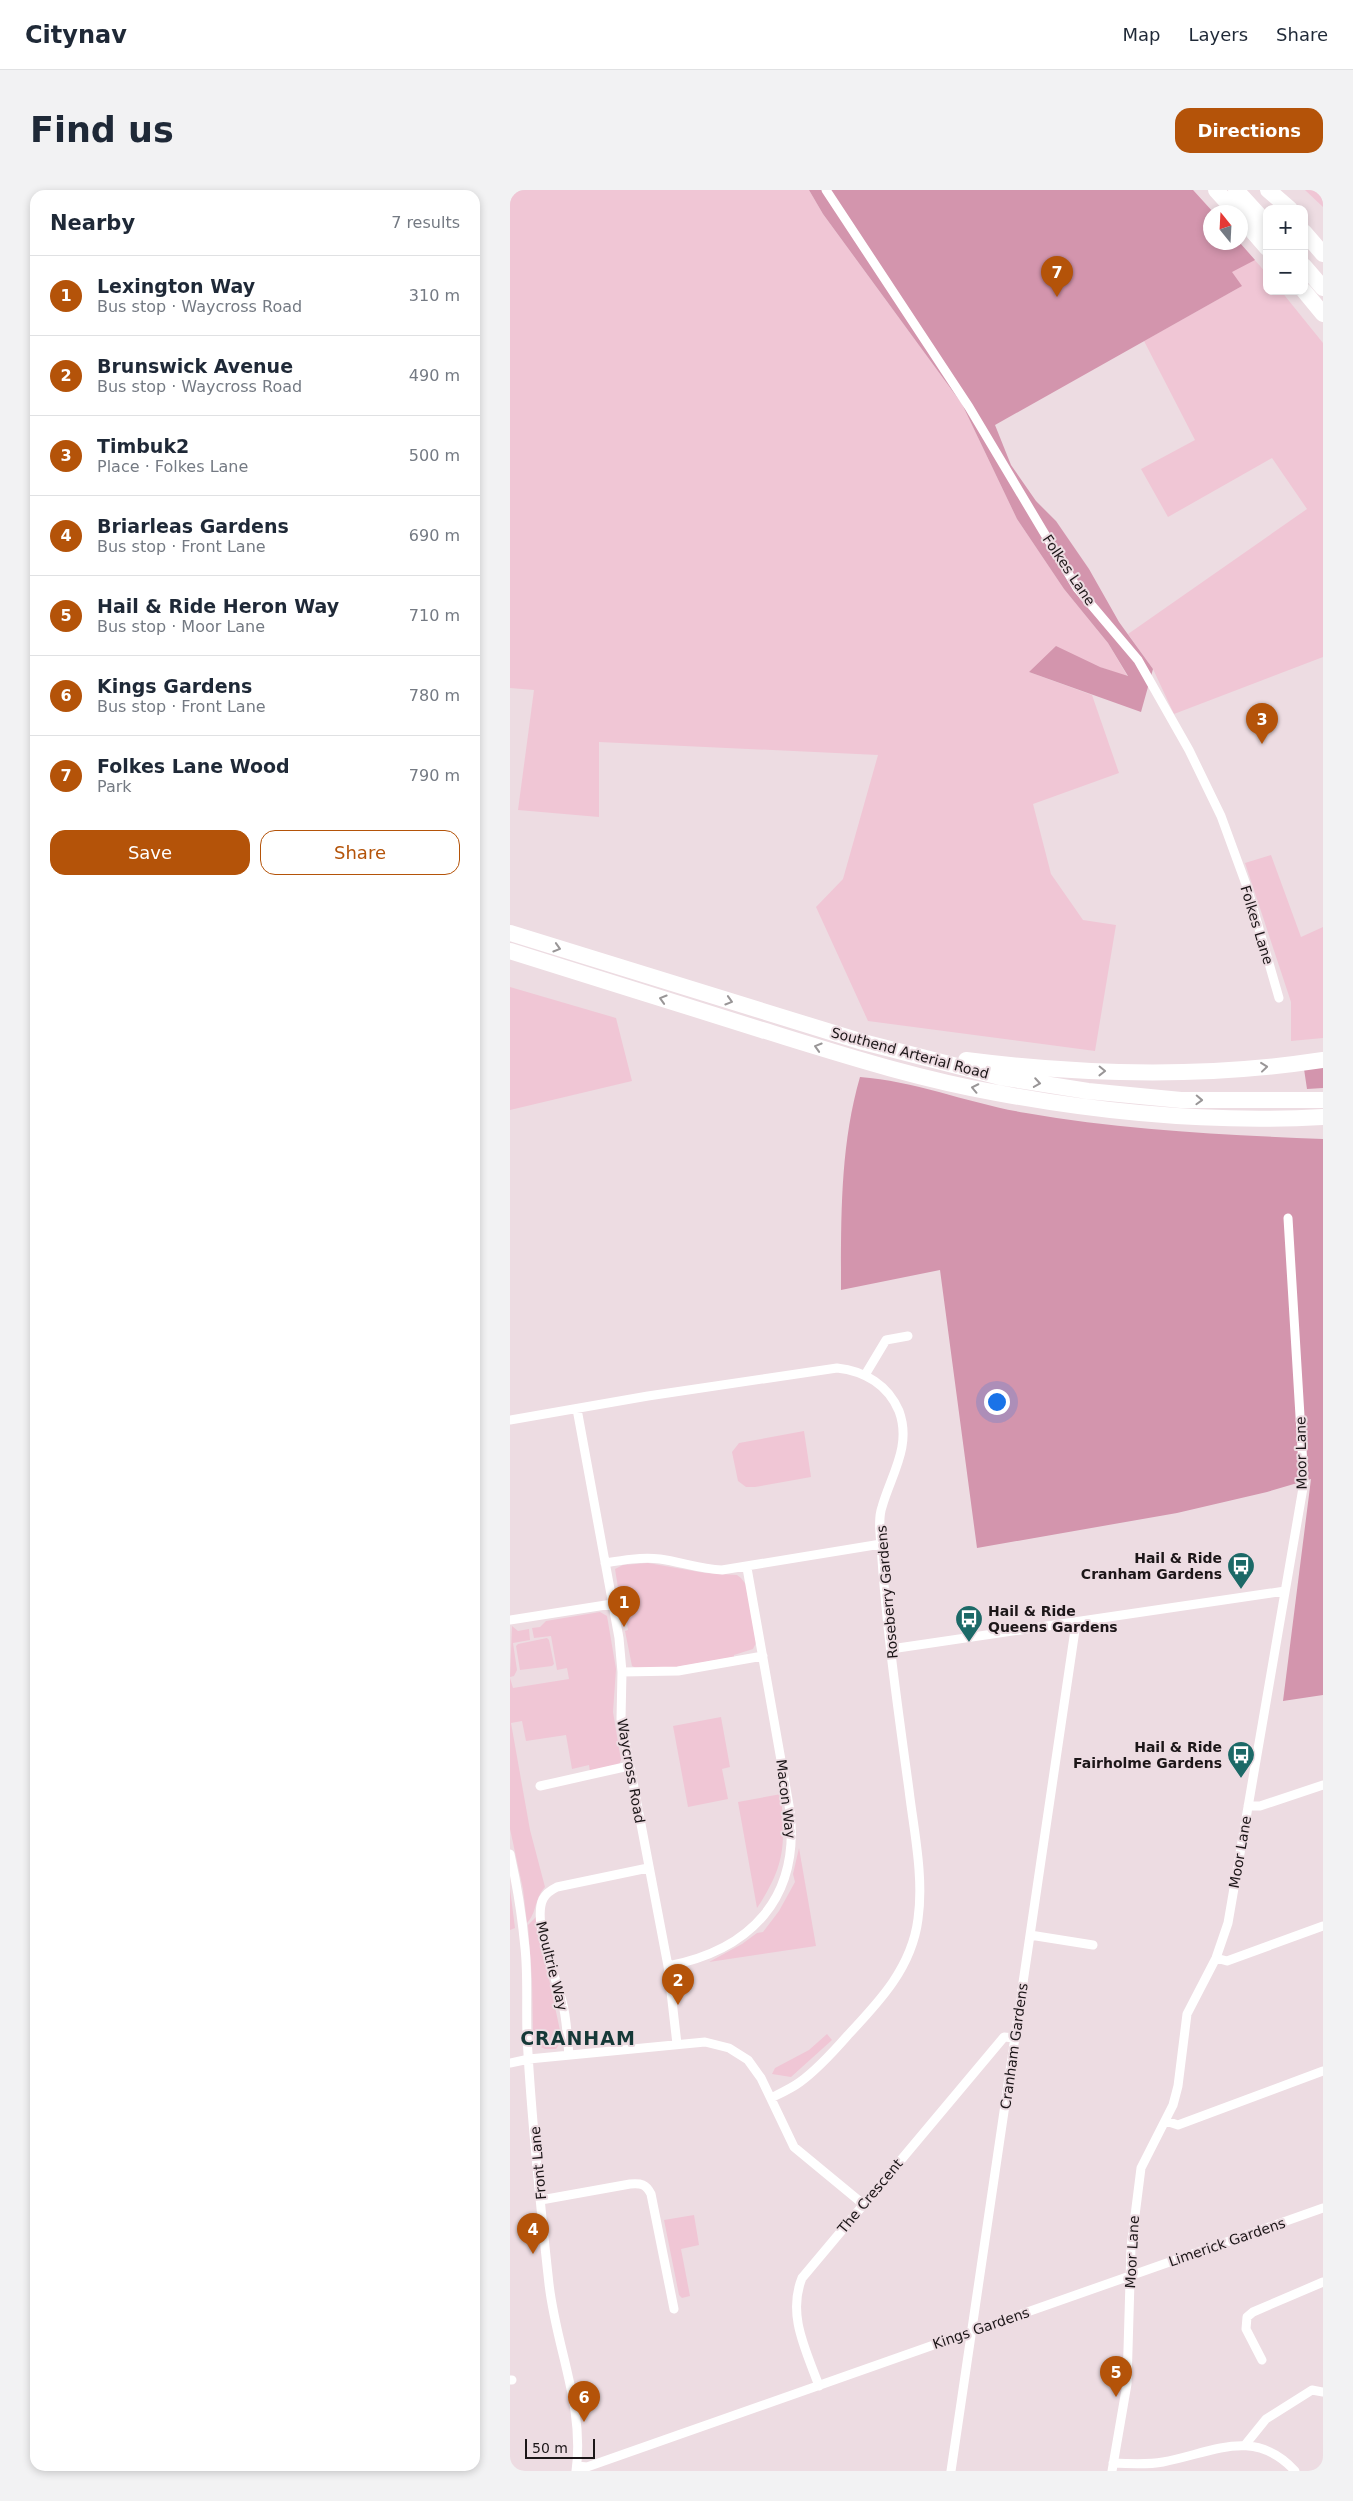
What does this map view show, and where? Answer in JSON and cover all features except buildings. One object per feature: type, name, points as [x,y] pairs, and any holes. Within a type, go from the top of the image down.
[{"type":"highway","points":[[1216,190],[1230,205]]},
{"type":"highway","points":[[1236,190],[1263,220]]},
{"type":"highway","points":[[1268,190],[1281,205]]},
{"type":"highway","points":[[1268,190],[1285,205]]},
{"type":"highway","points":[[1308,225],[1323,238]]},
{"type":"highway","points":[[1248,227],[1263,244]]},
{"type":"highway","points":[[1308,237],[1323,254]]},
{"type":"highway","points":[[1308,271],[1323,288]]},
{"type":"highway","points":[[1307,295],[1323,314]]},
{"type":"highway","name":"Southend Arterial Road","points":[[510,933],[862,1042],[956,1068],[1088,1091],[1190,1100],[1323,1100]]},
{"type":"highway","name":"Southend Arterial Road","points":[[510,951],[857,1059],[996,1093],[1086,1107],[1180,1116],[1323,1117]]},
{"type":"highway","points":[[862,1042],[977,1061],[1085,1071],[1186,1073],[1270,1067],[1323,1060]]},
{"type":"highway","points":[[996,1093],[1085,1113],[1160,1123],[1323,1128]]},
{"type":"street","name":"Folkes Lane","points":[[826,190],[969,407],[1077,588],[1138,660],[1190,750],[1221,816],[1247,887],[1279,998]]},
{"type":"street","name":"Moor Lane","points":[[1113,2467],[1128,2376],[1130,2276],[1133,2227],[1140,2168],[1166,2121],[1178,2086],[1187,2014],[1216,1958],[1228,1923],[1304,1482],[1288,1218]]},
{"type":"street","points":[[865,1375],[886,1340],[908,1336]]},
{"type":"street","name":"Roseberry Gardens","points":[[510,1420],[837,1368],[865,1375],[879,1384],[891,1396],[899,1412],[903,1428],[902,1453],[881,1509],[881,1544],[891,1649],[919,1874],[920,1891],[916,1931],[906,1960],[884,1997],[814,2071],[800,2082],[771,2098]]},
{"type":"street","name":"Waycross Road","points":[[577,1409],[605,1563],[622,1672],[621,1719],[668,1966],[677,2044]]},
{"type":"street","points":[[605,1563],[644,1558],[706,1569],[747,1568],[881,1544]]},
{"type":"street","name":"Macon Way","points":[[668,1966],[707,1955],[743,1936],[770,1909],[784,1881],[790,1860],[792,1827],[747,1568]]},
{"type":"street","points":[[891,1649],[1285,1591]]},
{"type":"street","points":[[510,1620],[612,1604]]},
{"type":"street","name":"Cranham Gardens","points":[[951,2471],[1075,1630],[1074,1621]]},
{"type":"street","points":[[622,1672],[678,1671],[763,1656]]},
{"type":"street","points":[[540,1786],[629,1766]]},
{"type":"street","points":[[1248,1806],[1260,1806],[1323,1785]]},
{"type":"street","name":"Front Lane","points":[[510,1854],[518,1890],[526,1949],[529,2059],[550,2294],[576,2418],[576,2468]]},
{"type":"street","name":"Moultrie Way","points":[[569,2055],[563,2002],[551,1969],[540,1920],[542,1901],[548,1892],[557,1887],[648,1868]]},
{"type":"street","points":[[1216,1958],[1227,1961],[1323,1926]]},
{"type":"street","points":[[1030,1935],[1093,1945]]},
{"type":"street","name":"The Crescent","points":[[818,2386],[797,2325],[795,2312],[798,2289],[809,2269],[1004,2037],[1015,2038]]},
{"type":"street","points":[[510,2063],[529,2059],[677,2044],[705,2042],[717,2044],[739,2053],[755,2068],[794,2147],[863,2204]]},
{"type":"street","points":[[1166,2121],[1178,2125],[1323,2071]]},
{"type":"street","points":[[541,2200],[630,2184],[640,2183],[647,2187],[651,2194],[674,2309]]},
{"type":"street","name":"Limerick Gardens","points":[[1130,2276],[1323,2209]]},
{"type":"street","name":"Kings Gardens","points":[[576,2468],[587,2467],[1130,2276]]},
{"type":"street","points":[[1262,2360],[1246,2329],[1247,2317],[1253,2312],[1323,2282]]},
{"type":"street","points":[[1244,2445],[1266,2419],[1312,2390],[1323,2392]]},
{"type":"street","points":[[1113,2467],[1156,2463],[1226,2446],[1244,2445],[1262,2448],[1285,2461],[1295,2471]]},
{"type":"shaded area","points":[[510,190],[809,190],[823,214],[962,404],[1017,519],[1064,589],[1108,643],[1128,677],[1100,667],[1029,672],[1092,695],[1119,773],[1033,804],[1051,874],[1083,920],[1116,925],[1095,1051],[868,1021],[816,907],[843,879],[878,755],[599,742],[599,817],[518,810],[534,690],[510,688]]},
{"type":"shaded area","points":[[809,190],[1193,190],[1207,205],[1203,205],[1203,250],[1246,250],[1255,260],[1232,272],[1242,286],[995,425],[1011,465],[1036,501],[1056,521],[1089,569],[1119,622],[1153,669],[1141,712],[1029,672],[1056,646],[1100,667],[1128,676],[1108,643],[1064,589],[1017,519],[962,404],[823,214]]},
{"type":"shaded area","points":[[1193,190],[1207,205],[1203,205],[1203,250],[1246,250],[1263,269],[1263,295],[1284,295],[1323,343],[1323,657],[1174,714],[1153,669],[1128,634],[1307,509],[1272,458],[1168,517],[1141,469],[1195,440],[1144,341],[1242,286],[997,401]]},
{"type":"shaded area","points":[[1305,190],[1323,190],[1323,207]]},
{"type":"shaded area","points":[[1271,855],[1301,937],[1323,927],[1323,1038],[1291,1041],[1291,1002],[1245,863]]},
{"type":"shaded area","points":[[510,987],[616,1018],[632,1081],[510,1110]]},
{"type":"shaded area","points":[[1323,1067],[1323,1088],[1307,1089],[1304,1069]]},
{"type":"shaded area","points":[[860,1077],[902,1083],[1005,1109],[1100,1124],[1248,1136],[1323,1139],[1323,1695],[1283,1701],[1311,1479],[1267,1492],[1177,1513],[977,1548],[940,1270],[841,1290],[845,1156],[853,1103]]},
{"type":"shaded area","points":[[804,1431],[811,1477],[755,1487],[746,1487],[738,1481],[732,1452],[739,1443]]},
{"type":"shaded area","points":[[648,1563],[705,1573],[737,1575],[741,1578],[747,1586],[757,1641],[753,1649],[734,1655],[734,1657],[676,1667],[636,1668],[632,1666],[625,1631],[628,1630],[626,1618],[623,1618],[615,1569],[623,1565]]},
{"type":"shaded area","points":[[600,1612],[607,1616],[616,1669],[613,1712],[621,1760],[619,1765],[590,1772],[589,1765],[572,1769],[566,1735],[526,1741],[522,1721],[511,1723],[530,1830],[545,1887],[527,1923],[523,1889],[510,1829],[510,1678],[513,1688],[569,1679],[567,1668],[557,1670],[551,1636],[534,1638],[532,1628],[540,1627],[546,1621]]},
{"type":"shaded area","points":[[512,1626],[518,1631],[529,1629],[530,1640],[513,1643],[517,1670],[514,1676],[510,1677]]},
{"type":"shaded area","points":[[547,1638],[554,1664],[552,1666],[520,1670],[516,1646]]},
{"type":"shaded area","points":[[721,1717],[730,1767],[722,1769],[728,1799],[688,1807],[673,1726]]},
{"type":"shaded area","points":[[781,1794],[783,1841],[781,1854],[774,1879],[757,1908],[738,1802]]},
{"type":"shaded area","points":[[799,1848],[816,1946],[709,1962],[742,1944],[757,1933],[763,1932],[779,1911],[795,1882],[793,1874]]},
{"type":"shaded area","points":[[510,1889],[515,1928],[510,1930]]},
{"type":"shaded area","points":[[536,1917],[562,2040],[556,2049],[545,2049],[536,2045],[533,2033],[528,1925]]},
{"type":"shaded area","points":[[827,2034],[832,2040],[791,2077],[772,2074],[775,2068],[809,2050]]},
{"type":"shaded area","points":[[694,2215],[699,2245],[681,2249],[690,2296],[682,2298],[679,2295],[664,2220]]},
{"type":"place","name":"Folkes Lane Wood","points":[[1057,297]]},
{"type":"place","name":"Timbuk2","points":[[1262,744]]},
{"type":"place","name":"Hail & Ride Cranham Gardens","points":[[1241,1590]]},
{"type":"place","name":"Lexington Way","points":[[624,1627]]},
{"type":"place","name":"Hail & Ride Queens Gardens","points":[[969,1643]]},
{"type":"place","name":"Hail & Ride Fairholme Gardens","points":[[1241,1779]]},
{"type":"place","name":"Brunswick Avenue","points":[[678,2005]]},
{"type":"place","name":"Briarleas Gardens","points":[[533,2254]]},
{"type":"place","name":"Hail & Ride Heron Way","points":[[1116,2397]]},
{"type":"place","name":"Kings Gardens","points":[[584,2422]]},
{"type":"district","name":"CRANHAM","points":[[578,2038]]}]
